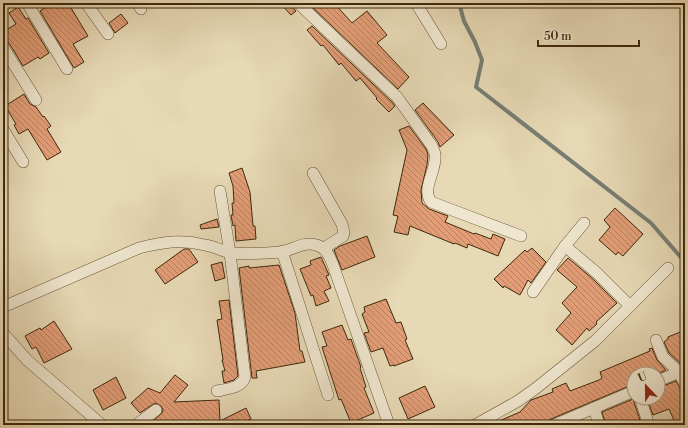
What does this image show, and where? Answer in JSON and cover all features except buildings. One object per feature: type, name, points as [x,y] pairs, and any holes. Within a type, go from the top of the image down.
[{"type":"street","points":[[27,3],[67,69]]},
{"type":"street","points":[[86,3],[108,34]]},
{"type":"street","points":[[298,3],[397,97],[432,146],[435,154],[435,162],[427,192],[428,197],[432,202],[521,236]]},
{"type":"street","points":[[416,3],[441,44]]},
{"type":"street","points":[[3,47],[36,100]]},
{"type":"street","points":[[3,129],[23,162]]},
{"type":"street","points":[[313,173],[342,224],[344,232],[343,236],[324,248]]},
{"type":"street","points":[[217,391],[241,385],[244,382],[245,377],[230,253],[220,191]]},
{"type":"street","points":[[533,292],[565,246],[584,223]]},
{"type":"street","points":[[3,307],[139,248],[162,242],[194,242],[230,253],[282,252],[304,244],[316,244],[324,248],[330,258],[389,425]]},
{"type":"street","points":[[565,246],[597,273],[630,306]]},
{"type":"street","points":[[282,252],[328,395]]},
{"type":"street","points":[[475,425],[518,401],[595,341],[668,268]]},
{"type":"street","points":[[3,333],[27,360],[102,425]]},
{"type":"street","points":[[656,340],[663,357],[682,371],[685,386]]},
{"type":"street","points":[[666,378],[682,371]]},
{"type":"street","points":[[554,425],[626,395]]},
{"type":"street","points":[[643,406],[649,425]]},
{"type":"street","points":[[594,408],[599,425]]},
{"type":"street","points":[[136,425],[156,410]]},
{"type":"waterway","points":[[459,3],[464,21],[482,60],[476,87],[651,223],[685,262]]}]
